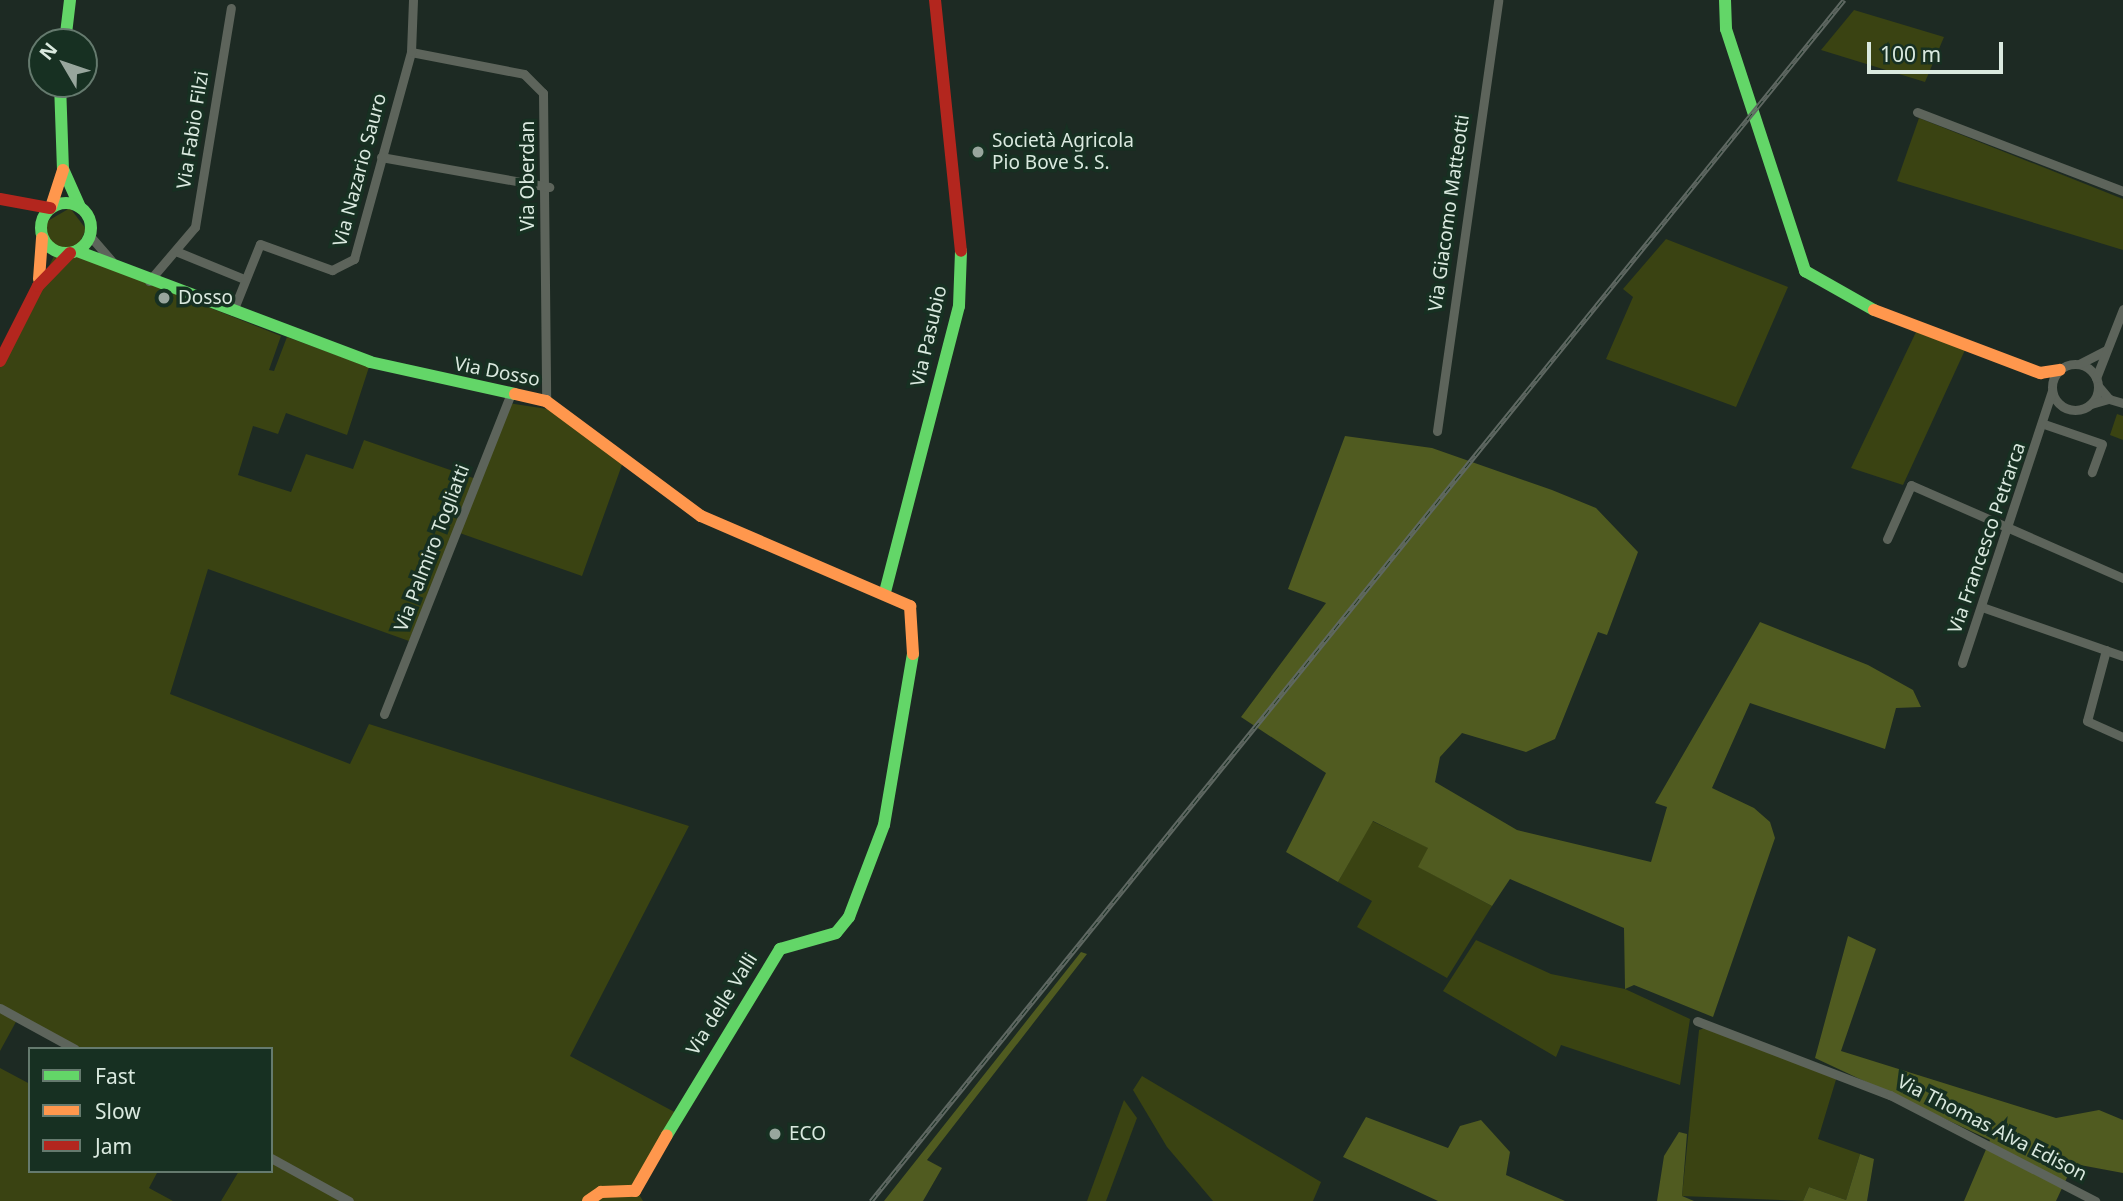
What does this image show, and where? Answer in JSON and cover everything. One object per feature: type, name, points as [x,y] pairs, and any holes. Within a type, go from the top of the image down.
[{"type":"street","points":[[67,28],[70,0]]},
{"type":"street","name":"Via Nazario Sauro","points":[[233,311],[260,244],[332,270],[349,266],[411,52],[413,0]]},
{"type":"street","name":"Via Pasubio","points":[[885,592],[959,306],[963,269],[934,0]]},
{"type":"street","name":"Via Giacomo Matteotti","points":[[1437,431],[1498,0]]},
{"type":"street","points":[[1725,0],[1723,18],[1796,255],[1822,286],[2040,373],[2060,370],[2106,351]]},
{"type":"street","name":"Via Fabio Filzi","points":[[149,281],[178,252],[195,227],[231,9]]},
{"type":"street","name":"Via Oberdan","points":[[411,52],[524,74],[538,85],[546,103],[549,187],[542,315],[551,387],[546,401]]},
{"type":"street","points":[[38,286],[42,219],[51,208],[63,169],[60,98]]},
{"type":"street","points":[[1917,112],[2123,191]]},
{"type":"street","points":[[381,157],[549,187]]},
{"type":"street","points":[[0,361],[38,286],[90,236],[63,169]]},
{"type":"street","points":[[0,199],[51,208],[80,207]]},
{"type":"street","points":[[28,202],[42,219]]},
{"type":"street","name":"Via Dosso","points":[[90,236],[112,261]]},
{"type":"street","points":[[42,238],[53,250],[73,252]]},
{"type":"street","name":"Via Dosso","points":[[73,252],[112,261],[149,281],[370,362],[546,401],[701,516],[885,592]]},
{"type":"street","points":[[178,252],[244,279]]},
{"type":"street","points":[[2091,404],[2106,351],[2123,309]]},
{"type":"street","points":[[2078,364],[2109,398],[2123,403]]},
{"type":"street","points":[[2052,390],[2060,370]]},
{"type":"street","points":[[2040,373],[2067,410],[2109,398]]},
{"type":"street","name":"Via Francesco Petrarca","points":[[1962,663],[2044,424],[2052,390]]},
{"type":"street","name":"Via Palmiro Togliatti","points":[[384,714],[510,393]]},
{"type":"street","name":"Via Francesco Petrarca","points":[[2044,424],[2067,410]]},
{"type":"street","points":[[2044,424],[2102,444],[2092,472]]},
{"type":"street","points":[[1887,539],[1911,485],[2123,578]]},
{"type":"street","name":"Via delle Valli","points":[[588,1201],[601,1192],[635,1191],[645,1182],[680,1110],[780,949],[836,933],[849,917],[884,825],[916,636],[910,606],[885,592]]},
{"type":"street","points":[[1982,607],[2123,656]]},
{"type":"street","points":[[2106,650],[2087,721],[2123,737]]},
{"type":"street","points":[[0,1008],[71,1047]]},
{"type":"street","name":"Via Thomas Alva Edison","points":[[1697,1021],[1872,1088],[2095,1201]]},
{"type":"street","points":[[273,1159],[349,1201]]},
{"type":"green space","points":[[1854,10],[1944,37],[1925,82],[1821,50]]},
{"type":"green space","points":[[1919,118],[2123,199],[2123,250],[1897,181]]},
{"type":"green space","points":[[70,208],[86,229],[79,244],[64,250],[281,336],[269,370],[274,371],[287,337],[369,367],[347,435],[286,413],[278,434],[253,426],[238,475],[291,492],[306,454],[353,469],[364,440],[479,480],[508,403],[554,410],[623,462],[582,576],[454,531],[409,641],[208,569],[170,694],[350,764],[369,724],[689,826],[570,1056],[680,1115],[637,1191],[643,1201],[221,1201],[238,1173],[273,1173],[273,1047],[64,1047],[17,1020],[0,1051],[0,365],[58,248],[48,239],[46,222]]},
{"type":"green space","points":[[1666,239],[1788,287],[1736,407],[1606,359],[1633,297],[1623,289]]},
{"type":"green space","points":[[1916,332],[1965,350],[1903,485],[1851,468]]},
{"type":"green space","points":[[2117,414],[2123,416],[2123,440],[2110,435]]},
{"type":"green space","points":[[1345,436],[1432,448],[1552,490],[1596,508],[1638,552],[1607,635],[1598,632],[1555,739],[1526,752],[1462,733],[1440,757],[1435,782],[1517,830],[1651,862],[1667,807],[1655,803],[1760,622],[1868,665],[1913,690],[1921,707],[1896,708],[1885,749],[1750,703],[1712,788],[1754,808],[1770,822],[1775,838],[1713,1017],[1634,985],[1625,989],[1624,928],[1510,879],[1492,906],[1418,867],[1428,848],[1373,821],[1338,882],[1286,852],[1326,773],[1241,717],[1326,603],[1288,589]]},
{"type":"green space","points":[[1372,821],[1429,848],[1419,867],[1492,906],[1447,978],[1357,927],[1372,901],[1338,882]]},
{"type":"green space","points":[[1848,936],[1876,949],[1841,1051],[2056,1118],[2099,1110],[2123,1120],[2123,1173],[2080,1165],[2071,1169],[2056,1201],[1964,1201],[1990,1140],[1815,1058]]},
{"type":"green space","points":[[1476,940],[1551,974],[1625,989],[1690,1019],[1680,1085],[1561,1045],[1556,1057],[1443,991]]},
{"type":"green space","points":[[1081,952],[1087,954],[927,1160],[942,1168],[923,1201],[884,1201]]},
{"type":"green space","points":[[1707,1027],[1838,1073],[1818,1139],[1860,1154],[1846,1200],[1809,1187],[1803,1201],[1682,1196],[1699,1030]]},
{"type":"green space","points":[[0,1068],[28,1083],[28,1173],[157,1173],[149,1188],[173,1201],[0,1201]]},
{"type":"green space","points":[[1142,1076],[1321,1182],[1313,1201],[1213,1201],[1167,1147],[1133,1090]]},
{"type":"green space","points":[[1124,1100],[1137,1118],[1106,1201],[1087,1201]]},
{"type":"green space","points":[[1366,1117],[1448,1148],[1460,1126],[1481,1120],[1510,1152],[1506,1175],[1565,1201],[1438,1201],[1343,1157]]},
{"type":"green space","points":[[1679,1132],[1687,1134],[1682,1196],[1694,1201],[1657,1201],[1664,1156]]},
{"type":"green space","points":[[1860,1154],[1874,1159],[1867,1201],[1803,1201],[1809,1187],[1846,1200]]},
{"type":"railway","points":[[871,1201],[1844,0]]},
{"type":"traffic: fast","points":[[67,28],[70,0]]},
{"type":"traffic: fast","points":[[1725,0],[1726,29],[1805,271],[1874,310]]},
{"type":"traffic: fast","points":[[60,98],[63,169],[80,207]]},
{"type":"traffic: fast","points":[[66,203],[84,210],[91,228],[84,246],[66,253],[48,246],[41,228],[48,210],[66,203]]},
{"type":"traffic: fast","points":[[77,251],[370,362],[515,394]]},
{"type":"traffic: fast","points":[[885,592],[959,306],[961,251]]},
{"type":"traffic: fast","points":[[667,1135],[780,949],[836,933],[849,917],[884,825],[913,654]]},
{"type":"traffic: slow","points":[[51,207],[63,170]]},
{"type":"traffic: slow","points":[[39,279],[42,238]]},
{"type":"traffic: slow","points":[[1874,310],[2040,373],[2060,370]]},
{"type":"traffic: slow","points":[[515,394],[546,401],[701,516],[910,606],[913,654]]},
{"type":"traffic: slow","points":[[588,1201],[601,1192],[635,1191],[667,1135]]},
{"type":"traffic: jam","points":[[935,0],[961,251]]},
{"type":"traffic: jam","points":[[0,199],[50,208]]},
{"type":"traffic: jam","points":[[0,361],[38,286],[70,253]]},
{"type":"place","name":"Società Agricola Pio Bove S. S.","points":[[978,152]]},
{"type":"place","name":"Dosso","points":[[164,298]]},
{"type":"place","name":"ECO","points":[[775,1134]]}]
